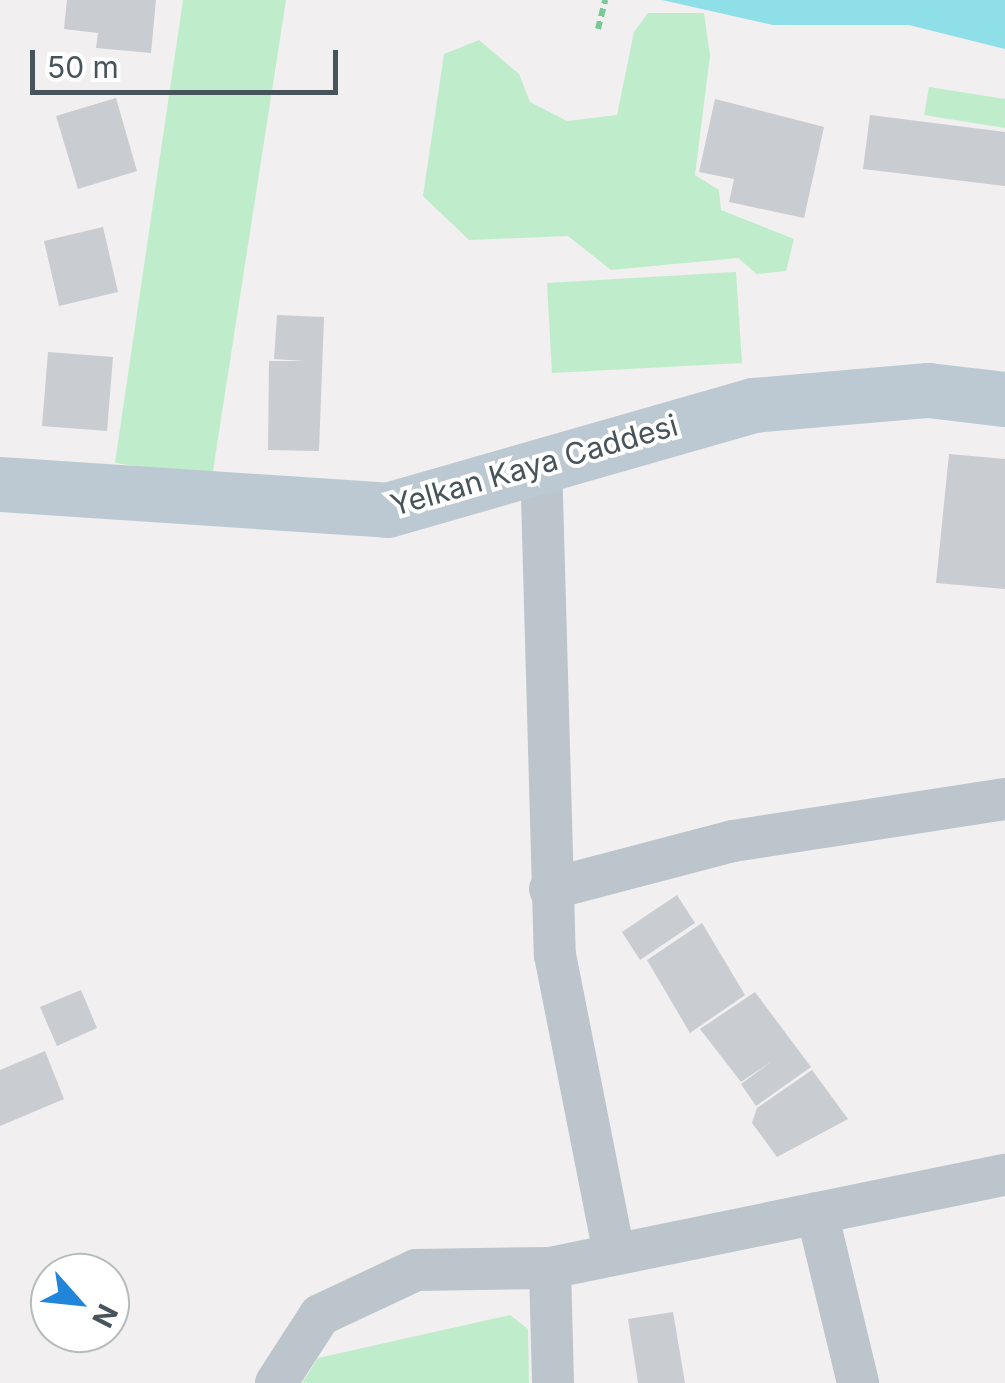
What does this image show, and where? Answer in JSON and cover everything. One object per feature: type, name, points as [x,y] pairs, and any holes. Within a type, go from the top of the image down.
[{"type":"street","name":"Yelkan Kaya Caddesi","points":[[0,484],[387,510],[541,461],[753,405],[928,390],[1005,399]]},
{"type":"street","points":[[541,461],[554,955],[614,1253]]},
{"type":"street","points":[[550,889],[733,842],[1005,799]]},
{"type":"street","points":[[276,1383],[320,1315],[416,1270],[550,1268],[1005,1175]]},
{"type":"street","points":[[817,1212],[858,1383]]},
{"type":"street","points":[[550,1268],[553,1383]]},
{"type":"path","points":[[598,29],[605,0]]},
{"type":"green space","points":[[183,0],[286,0],[212,477],[115,463]]},
{"type":"green space","points":[[648,13],[704,13],[710,56],[695,175],[719,190],[721,210],[794,239],[786,271],[757,274],[738,258],[611,270],[568,236],[469,240],[423,196],[444,54],[479,40],[519,74],[530,102],[567,121],[617,115],[634,32]]},
{"type":"green space","points":[[929,87],[1005,99],[1005,128],[924,115]]},
{"type":"green space","points":[[736,272],[742,363],[552,373],[547,283]]},
{"type":"green space","points":[[510,1315],[528,1329],[529,1383],[302,1383],[318,1358]]},
{"type":"water","points":[[662,0],[1005,0],[1005,49],[909,25],[773,25]]},
{"type":"building","points":[[67,0],[156,0],[151,53],[96,48],[98,33],[64,29]]},
{"type":"building","points":[[116,98],[137,171],[78,189],[56,116]]},
{"type":"building","points":[[715,99],[824,127],[804,218],[729,202],[734,179],[699,172]]},
{"type":"building","points":[[870,115],[1005,132],[1005,186],[863,169]]},
{"type":"building","points":[[103,227],[118,292],[59,306],[44,241]]},
{"type":"building","points":[[277,315],[324,317],[319,451],[268,450],[269,361],[305,361],[274,359]]},
{"type":"building","points":[[48,352],[113,357],[107,431],[42,426]]},
{"type":"building","points":[[949,454],[1005,459],[1005,589],[936,583]]},
{"type":"building","points":[[677,895],[695,923],[640,960],[622,932]]},
{"type":"building","points":[[702,923],[745,995],[690,1033],[647,960]]},
{"type":"building","points":[[81,990],[97,1028],[57,1046],[40,1007]]},
{"type":"building","points":[[755,992],[811,1067],[756,1106],[741,1084],[772,1061],[741,1082],[700,1029]]},
{"type":"building","points":[[45,1051],[64,1099],[0,1126],[0,1070]]},
{"type":"building","points":[[812,1070],[848,1119],[777,1157],[752,1123],[757,1108]]},
{"type":"building","points":[[673,1312],[685,1383],[638,1383],[628,1319]]}]
